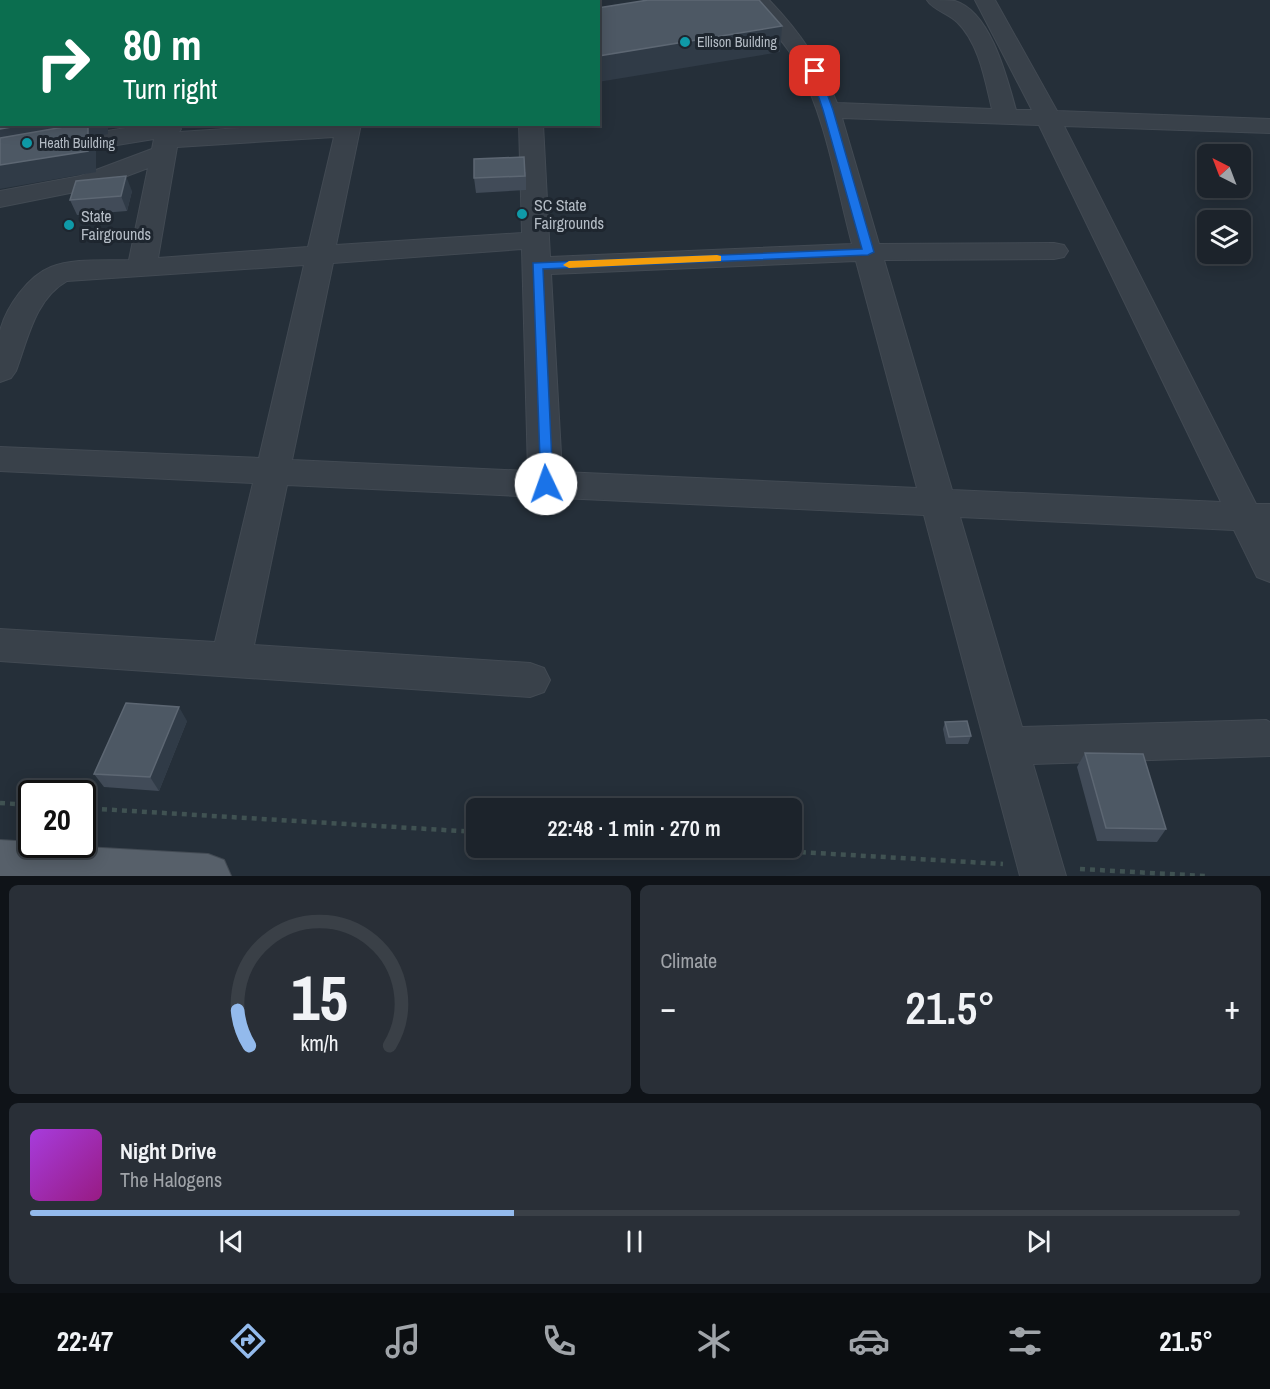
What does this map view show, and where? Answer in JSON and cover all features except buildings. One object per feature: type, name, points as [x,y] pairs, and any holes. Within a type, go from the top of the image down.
[{"type":"main road","points":[[15,867],[208,876]]},
{"type":"lane","points":[[758,0],[788,32],[815,71],[828,110],[1043,876]]},
{"type":"lane","points":[[938,0],[951,4],[968,20],[978,34],[991,64],[1006,116]]},
{"type":"lane","points":[[985,0],[1008,37],[1047,117],[1258,517],[1270,567]]},
{"type":"lane","points":[[828,110],[1270,126]]},
{"type":"lane","points":[[531,126],[546,484]]},
{"type":"lane","points":[[0,156],[167,137],[348,127],[231,660]]},
{"type":"lane","points":[[0,199],[86,183],[167,137]]},
{"type":"lane","points":[[142,266],[167,137]]},
{"type":"lane","points":[[0,371],[34,292],[45,281],[61,273],[76,270],[320,254],[1054,251]]},
{"type":"lane","points":[[0,459],[1258,517]]},
{"type":"lane","points":[[0,645],[530,680]]},
{"type":"lane","points":[[1007,746],[1266,739]]},
{"type":"path","points":[[0,803],[18,804]]},
{"type":"path","points":[[96,809],[466,831]]},
{"type":"path","points":[[802,852],[978,862]]},
{"type":"path","points":[[1102,870],[1205,876]]},
{"type":"slow traffic","points":[[569,265],[717,259]]},
{"type":"place","name":"Ellison Building","points":[[685,42]]},
{"type":"place","name":"Heath Building","points":[[27,143]]},
{"type":"place","name":"SC State Fairgrounds","points":[[522,214]]},
{"type":"place","name":"State Fairgrounds","points":[[69,225]]},
{"type":"route","points":[[546,484],[537,266],[868,252],[815,71]]}]
